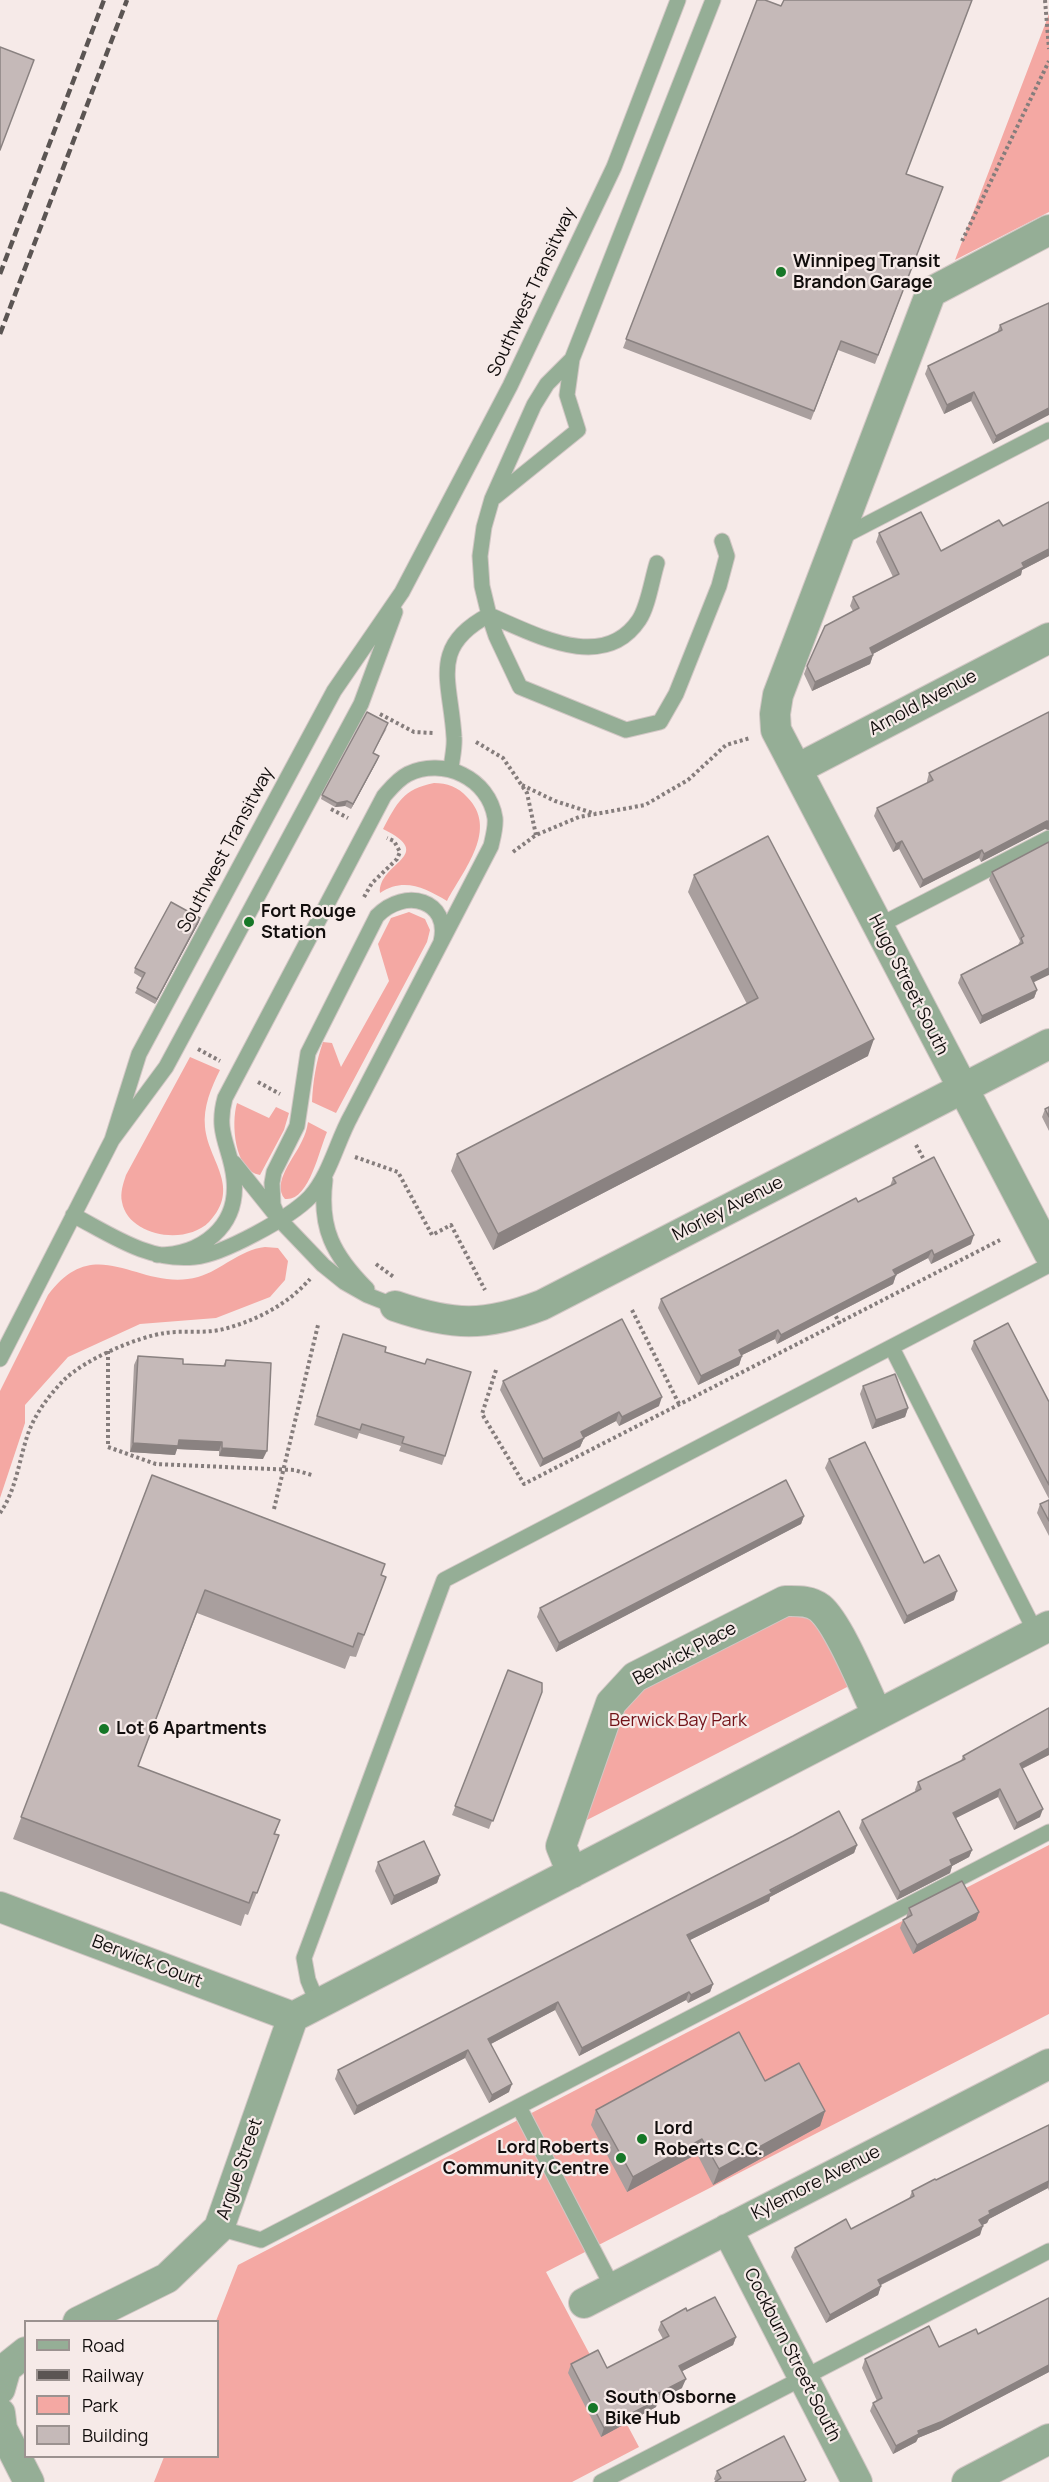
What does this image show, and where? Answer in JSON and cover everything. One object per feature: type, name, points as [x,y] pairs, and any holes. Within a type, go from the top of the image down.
[{"type":"street","points":[[776,722],[778,695],[931,292],[1049,230]]},
{"type":"street","name":"Arnold Avenue","points":[[797,769],[1049,638]]},
{"type":"street","name":"Hugo Street South","points":[[776,722],[797,769],[1048,1252]]},
{"type":"street","name":"Morley Avenue","points":[[399,1295],[444,1320],[470,1322],[496,1320],[519,1314],[542,1305],[1049,1044]]},
{"type":"street","name":"Berwick Place","points":[[572,1873],[561,1846],[611,1703],[635,1677],[785,1601],[804,1600],[819,1607],[831,1620],[877,1714]]},
{"type":"street","points":[[306,2011],[1042,1630]]},
{"type":"street","name":"Berwick Court","points":[[0,1907],[306,2011]]},
{"type":"street","name":"Argue Street","points":[[82,2320],[167,2278],[219,2228],[306,2011]]},
{"type":"street","name":"Kylemore Avenue","points":[[584,2303],[1049,2064]]},
{"type":"street","name":"Cockburn Street South","points":[[727,2229],[857,2482]]},
{"type":"street","points":[[0,2389],[6,2368],[24,2354]]},
{"type":"street","points":[[0,2413],[2,2429],[30,2482]]},
{"type":"street","points":[[967,2482],[1049,2439]]},
{"type":"lane","name":"Southwest Transitway","points":[[112,1140],[139,1054],[334,691],[402,592],[510,386],[614,167],[678,0]]},
{"type":"lane","points":[[492,499],[578,430],[567,395],[572,358],[713,0]]},
{"type":"lane","points":[[572,358],[547,384],[534,405],[492,499],[484,527],[480,556],[482,586],[496,636],[520,687],[626,730],[660,722],[676,694],[719,586],[727,556],[722,541]]},
{"type":"lane","points":[[838,539],[1049,430]]},
{"type":"lane","points":[[489,615],[565,645],[585,649],[608,644],[627,633],[640,619],[657,563]]},
{"type":"lane","name":"Southwest Transitway","points":[[0,1359],[112,1140],[166,1067],[356,714],[370,682],[402,592]]},
{"type":"lane","points":[[451,769],[454,737],[447,688],[447,668],[451,650],[471,625],[489,615]]},
{"type":"lane","points":[[73,1215],[140,1250],[157,1255],[174,1258],[196,1257],[217,1253],[238,1244],[309,1198],[319,1185],[344,1128],[440,948],[491,846],[495,818],[483,792],[463,774],[451,769],[436,768],[408,774],[384,796],[229,1086],[221,1110],[221,1125],[234,1177],[235,1191],[231,1210],[223,1228],[212,1239],[188,1251],[172,1255],[157,1255]]},
{"type":"lane","points":[[878,926],[1049,838]]},
{"type":"lane","points":[[279,1219],[273,1205],[272,1183],[274,1172],[297,1126],[308,1053],[377,916],[386,907],[397,902],[415,900],[423,902],[431,907],[441,925],[443,935],[440,948]]},
{"type":"lane","points":[[228,1153],[236,1167],[279,1219],[344,1282],[367,1295],[399,1295]]},
{"type":"lane","points":[[330,1159],[322,1197],[327,1235],[337,1255],[368,1290],[399,1295]]},
{"type":"lane","points":[[306,2011],[308,1980],[304,1958],[444,1580],[892,1348],[1048,1252]]},
{"type":"lane","points":[[892,1348],[1042,1630]]},
{"type":"lane","points":[[219,2228],[261,2240],[1049,1832]]},
{"type":"lane","points":[[519,2107],[613,2288]]},
{"type":"lane","points":[[601,2482],[1049,2252]]},
{"type":"path","points":[[1045,0],[1049,49]]},
{"type":"path","points":[[958,247],[969,230],[1049,61]]},
{"type":"path","points":[[508,863],[513,852],[536,835],[579,817],[645,805],[688,780],[726,745],[776,722]]},
{"type":"path","points":[[520,784],[555,801],[597,814]]},
{"type":"path","points":[[351,1167],[359,1147]]},
{"type":"path","points":[[354,1156],[398,1172],[432,1235],[451,1225],[486,1293],[476,1294]]},
{"type":"path","points":[[496,1370],[482,1414],[524,1484],[1000,1240]]},
{"type":"path","points":[[369,1259],[399,1295]]},
{"type":"path","points":[[830,1305],[840,1324]]},
{"type":"path","points":[[632,1310],[679,1404]]},
{"type":"path","points":[[0,1513],[15,1482],[30,1430],[44,1403],[67,1377],[108,1351],[164,1333],[222,1330],[272,1311]]},
{"type":"path","points":[[273,1509],[318,1325]]},
{"type":"path","points":[[108,1351],[108,1446],[156,1464],[283,1470],[312,1475]]},
{"type":"green space","points":[[1049,14],[1049,212],[955,260]]},
{"type":"green space","points":[[434,783],[456,788],[476,809],[480,822],[479,836],[469,862],[447,901],[431,892],[406,885],[389,888],[380,893],[382,882],[387,874],[406,853],[405,846],[399,838],[383,829],[402,798],[415,789]]},
{"type":"green space","points":[[409,912],[425,919],[430,930],[427,942],[336,1113],[312,1102],[315,1072],[323,1042],[332,1043],[341,1067],[389,981],[378,944],[391,918]]},
{"type":"green space","points":[[190,1057],[220,1070],[208,1098],[205,1127],[220,1174],[223,1197],[209,1222],[199,1229],[186,1234],[159,1234],[146,1230],[126,1214],[122,1202],[122,1188],[126,1175]]},
{"type":"green space","points":[[237,1103],[269,1118],[276,1107],[289,1113],[284,1130],[260,1175],[251,1172],[240,1156],[234,1122]]},
{"type":"green space","points":[[308,1122],[327,1132],[307,1184],[293,1198],[285,1199],[281,1193],[282,1178],[303,1139]]},
{"type":"green space","points":[[265,1247],[278,1248],[288,1261],[285,1280],[270,1297],[216,1318],[140,1324],[68,1357],[25,1405],[25,1423],[0,1498],[0,1391],[48,1295],[66,1276],[84,1267],[101,1265],[177,1280],[198,1277],[247,1252]]},
{"type":"green space","name":"Berwick Bay Park","points":[[784,1617],[807,1617],[825,1636],[851,1685],[585,1821],[624,1707],[647,1685]]},
{"type":"green space","name":"Lord Roberts C.C.","points":[[1049,1845],[1049,2014],[546,2272],[639,2447],[572,2482],[154,2482],[164,2458],[219,2458],[219,2320],[216,2320],[238,2265]]},
{"type":"building","name":"Winnipeg Transit Brandon Garage","points":[[757,0],[765,0],[781,6],[784,0],[972,0],[906,174],[943,187],[878,355],[841,341],[814,411],[626,339]]},
{"type":"building","points":[[0,47],[34,60],[0,150]]},
{"type":"building","points":[[1049,303],[1049,408],[996,436],[974,392],[947,405],[928,366],[1002,330],[1000,325]]},
{"type":"building","points":[[1049,502],[1049,549],[1022,563],[1024,567],[870,648],[873,655],[815,682],[807,666],[825,626],[859,608],[853,597],[899,574],[879,533],[921,512],[941,551],[999,520],[1003,526]]},
{"type":"building","points":[[367,712],[388,723],[373,753],[379,756],[353,804],[347,801],[337,803],[322,795]]},
{"type":"building","points":[[1049,712],[1049,822],[984,854],[982,850],[923,880],[902,841],[896,844],[877,808],[933,780],[929,773]]},
{"type":"building","points":[[768,836],[874,1039],[498,1234],[457,1154],[758,998],[694,875]]},
{"type":"building","points":[[1049,842],[1049,968],[1031,977],[1037,990],[982,1016],[961,975],[1023,943],[1021,938],[1024,936],[992,872]]},
{"type":"building","points":[[171,902],[200,918],[157,999],[137,988],[145,973],[135,968]]},
{"type":"building","points":[[934,1157],[974,1235],[934,1255],[932,1250],[893,1270],[896,1275],[781,1335],[778,1330],[739,1350],[742,1356],[701,1376],[661,1299],[856,1198],[858,1202],[896,1183],[893,1178]]},
{"type":"building","points":[[622,1319],[662,1397],[622,1417],[619,1412],[581,1432],[584,1438],[543,1459],[503,1381]]},
{"type":"building","points":[[1008,1323],[1049,1402],[1049,1485],[974,1341]]},
{"type":"building","points":[[343,1334],[386,1347],[385,1352],[425,1364],[427,1359],[471,1372],[445,1456],[402,1443],[404,1437],[362,1424],[360,1430],[317,1416]]},
{"type":"building","points":[[138,1356],[183,1359],[183,1364],[225,1366],[226,1360],[271,1363],[267,1451],[222,1448],[222,1442],[179,1440],[178,1446],[133,1443]]},
{"type":"building","points":[[895,1374],[908,1408],[876,1420],[863,1386]]},
{"type":"building","points":[[865,1442],[924,1563],[939,1555],[957,1591],[907,1616],[829,1459]]},
{"type":"building","name":"Lot 6 Apartments","points":[[152,1475],[385,1564],[381,1575],[386,1577],[364,1635],[358,1633],[353,1647],[205,1590],[138,1766],[280,1820],[274,1834],[279,1835],[257,1893],[253,1892],[249,1903],[21,1817]]},
{"type":"building","points":[[786,1480],[804,1516],[559,1643],[540,1608]]},
{"type":"building","points":[[1049,1500],[1049,1521],[1040,1504]]},
{"type":"building","points":[[508,1670],[542,1683],[542,1692],[493,1821],[455,1806]]},
{"type":"building","points":[[1049,1708],[1049,1748],[1020,1764],[1043,1809],[1017,1823],[1000,1789],[953,1813],[972,1850],[950,1860],[952,1865],[900,1892],[862,1820],[921,1789],[918,1782],[965,1759],[963,1756]]},
{"type":"building","points":[[839,1811],[857,1845],[770,1890],[772,1893],[687,1935],[713,1984],[691,1995],[689,1992],[582,2048],[558,2002],[488,2039],[512,2084],[492,2095],[468,2050],[357,2106],[338,2070]]},
{"type":"building","points":[[424,1841],[440,1875],[394,1896],[378,1862]]},
{"type":"building","points":[[962,1881],[979,1912],[917,1945],[903,1920],[912,1915],[909,1908]]},
{"type":"building","points":[[739,2032],[765,2081],[799,2063],[825,2111],[719,2169],[702,2139],[633,2177],[596,2110]]},
{"type":"building","points":[[1049,2125],[1049,2181],[989,2211],[990,2214],[979,2220],[983,2226],[878,2280],[881,2286],[830,2315],[795,2248],[846,2219],[851,2229],[914,2196],[912,2191]]},
{"type":"building","points":[[715,2297],[736,2337],[679,2366],[686,2379],[657,2394],[659,2399],[604,2428],[571,2364],[598,2350],[607,2368],[669,2336],[661,2322],[686,2308],[687,2311]]},
{"type":"building","points":[[1049,2298],[1049,2365],[943,2421],[918,2431],[919,2434],[896,2446],[873,2403],[882,2398],[865,2359],[929,2326],[939,2347],[976,2329],[978,2334]]},
{"type":"building","points":[[784,2436],[806,2480],[803,2482],[715,2482],[721,2478],[717,2471]]},
{"type":"railway","points":[[0,274],[104,0]]},
{"type":"railway","points":[[0,334],[127,0]]},
{"type":"place","name":"Winnipeg Transit Brandon Garage","points":[[781,272]]},
{"type":"place","name":"Fort Rouge Station","points":[[249,922]]},
{"type":"place","name":"Lot 6 Apartments","points":[[104,1729]]},
{"type":"place","name":"Lord Roberts C.C.","points":[[642,2139]]},
{"type":"place","name":"Lord Roberts Community Centre","points":[[621,2158]]},
{"type":"place","name":"South Osborne Bike Hub","points":[[593,2408]]}]
